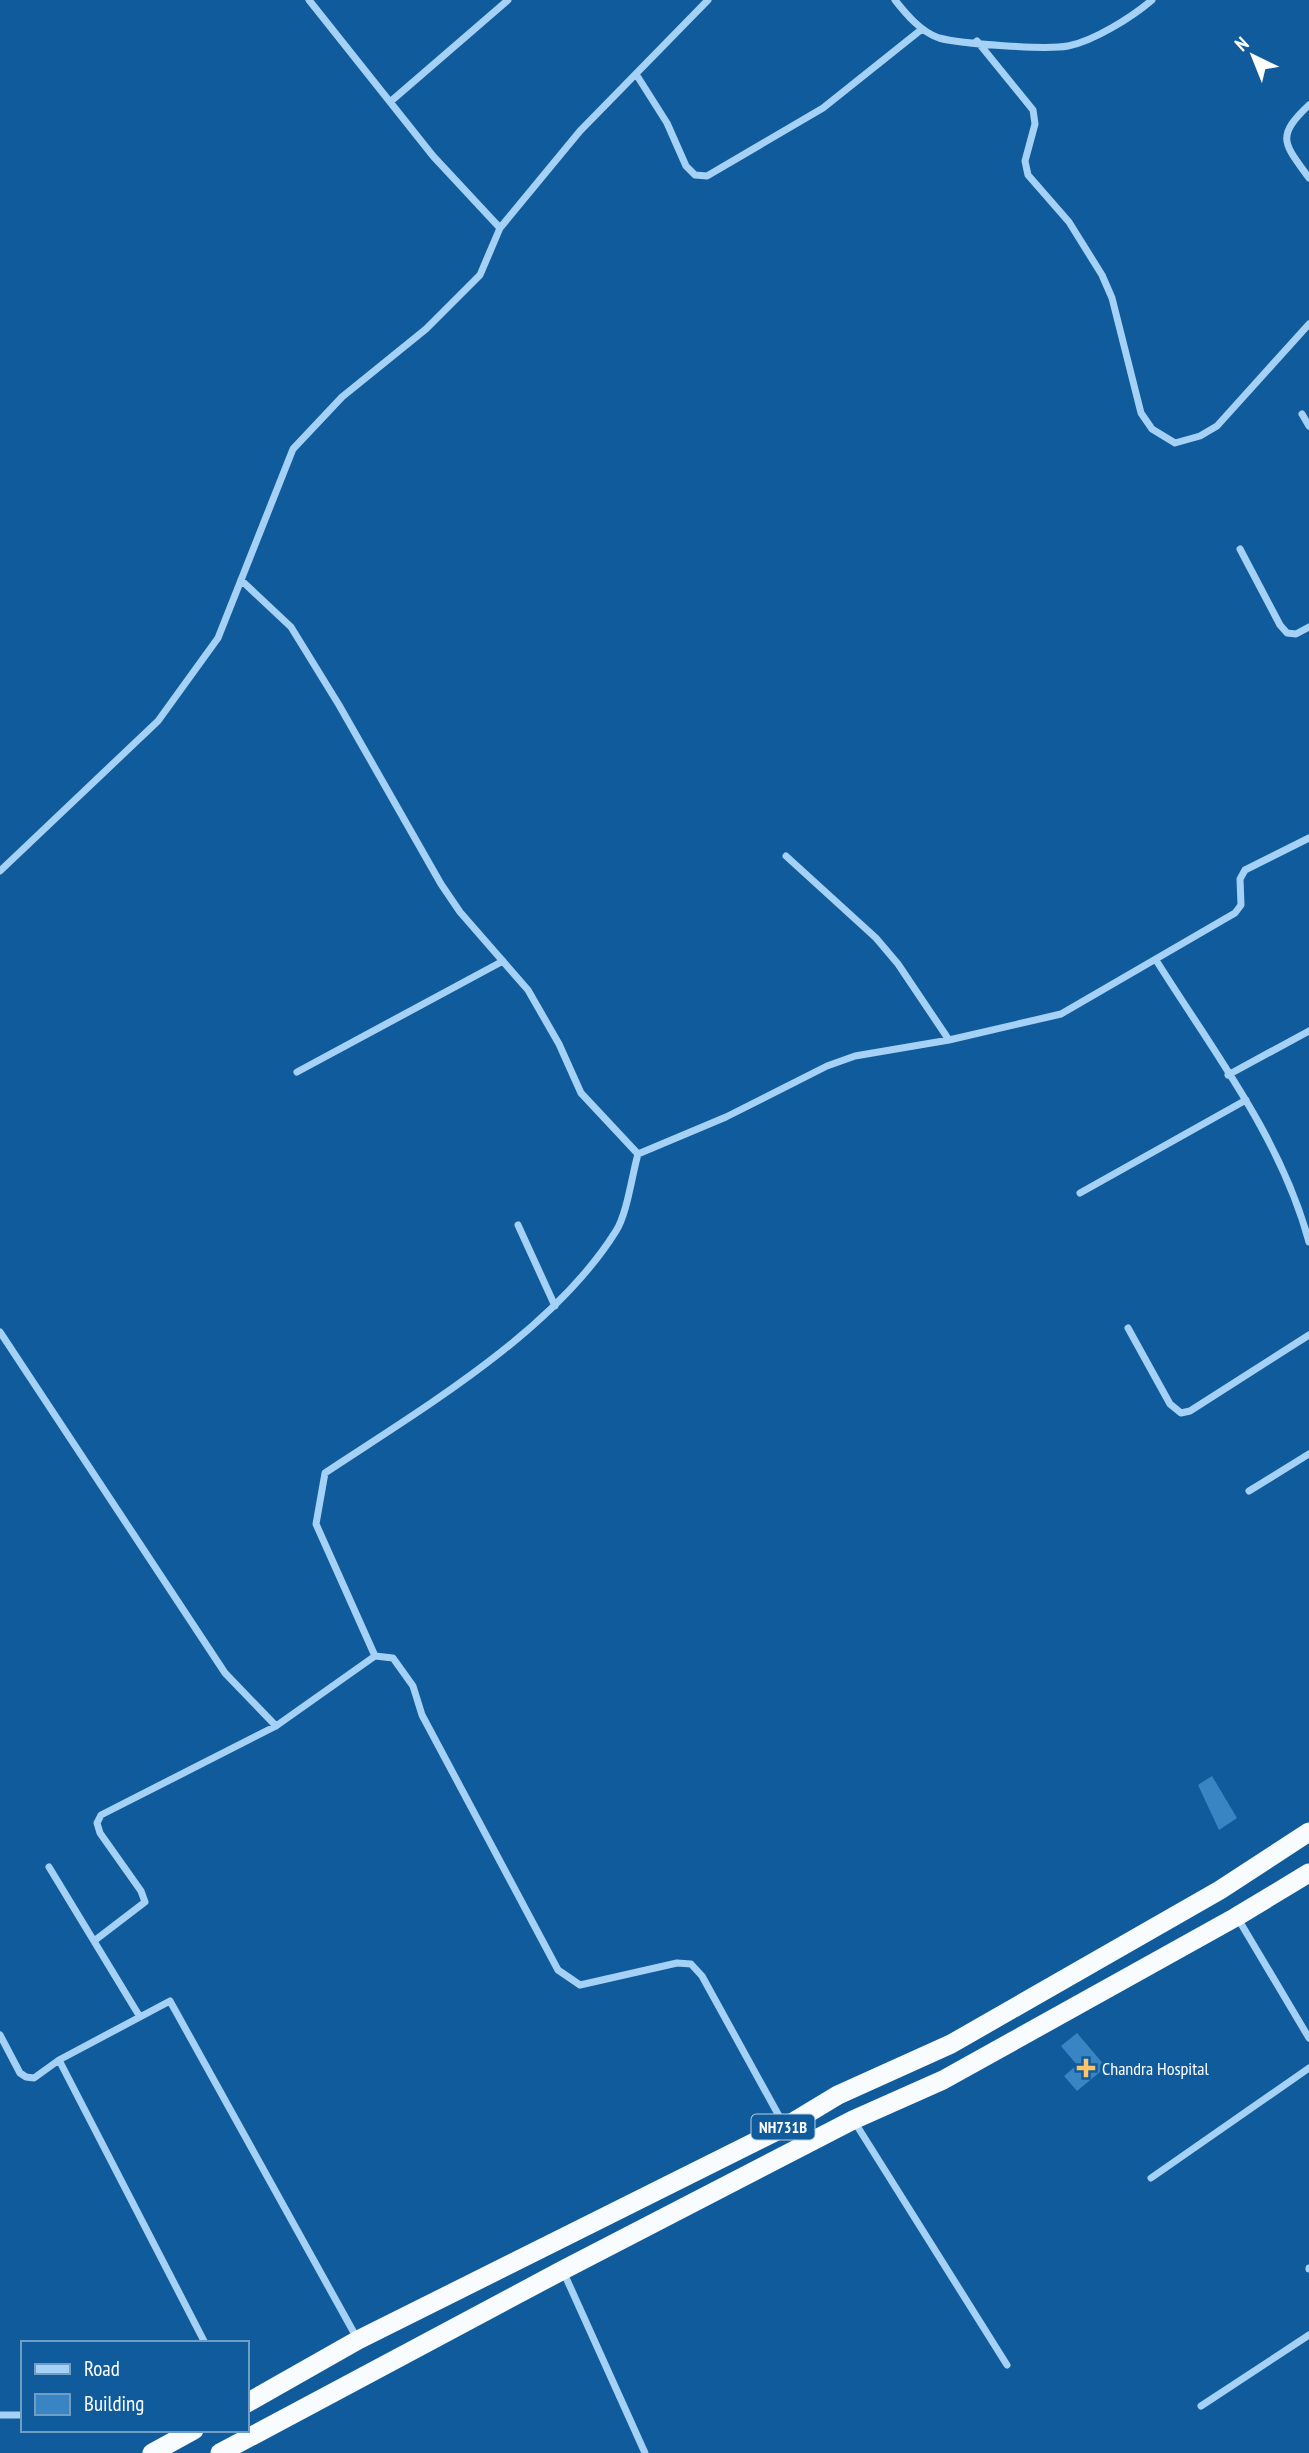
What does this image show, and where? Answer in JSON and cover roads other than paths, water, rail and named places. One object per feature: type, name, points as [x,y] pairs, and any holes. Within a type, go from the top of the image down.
[{"type":"highway","name":"NH731B","points":[[248,2402],[358,2340],[785,2127],[838,2095],[951,2043],[1220,1890],[1309,1832]]},
{"type":"highway","points":[[220,2453],[563,2270],[853,2120],[943,2080],[1236,1917],[1309,1872]]},
{"type":"highway","points":[[152,2453],[190,2432]]},
{"type":"street","points":[[309,0],[433,156],[500,228]]},
{"type":"street","points":[[390,102],[508,0]]},
{"type":"street","points":[[0,872],[158,722],[218,638],[293,449],[342,397],[426,329],[480,275],[500,228],[580,131],[708,0]]},
{"type":"street","points":[[894,0],[922,29],[939,37],[1044,47],[1070,46],[1116,24],[1152,0]]},
{"type":"street","points":[[636,74],[667,123],[686,166],[695,175],[707,176],[823,108],[922,29]]},
{"type":"street","points":[[976,41],[1033,110],[1035,124],[1026,161],[1028,175],[1069,222],[1102,275],[1112,298],[1141,413],[1152,429],[1175,443],[1200,436],[1217,426],[1309,324]]},
{"type":"street","points":[[1309,105],[1289,124],[1285,132],[1286,146],[1309,178]]},
{"type":"street","points":[[1303,414],[1309,426]]},
{"type":"street","points":[[1240,549],[1280,625],[1287,633],[1296,634],[1309,627]]},
{"type":"street","points":[[241,580],[291,628],[339,705],[441,884],[528,990],[559,1044],[581,1093],[638,1154]]},
{"type":"street","points":[[638,1154],[726,1116],[827,1066],[855,1056],[949,1040],[1061,1014],[1235,913],[1241,905],[1240,879],[1245,870],[1309,838]]},
{"type":"street","points":[[786,856],[876,938],[898,964],[949,1040]]},
{"type":"street","points":[[1156,960],[1272,1144],[1301,1212],[1309,1242]]},
{"type":"street","points":[[297,1072],[503,961]]},
{"type":"street","points":[[1228,1075],[1309,1031]]},
{"type":"street","points":[[1080,1193],[1246,1100]]},
{"type":"street","points":[[375,1656],[316,1524],[325,1473],[457,1385],[555,1306],[618,1230],[638,1154]]},
{"type":"street","points":[[1301,1212],[1309,1206]]},
{"type":"street","points":[[518,1225],[555,1306]]},
{"type":"street","points":[[1128,1328],[1170,1404],[1181,1413],[1190,1411],[1309,1335]]},
{"type":"street","points":[[0,1332],[225,1673],[276,1726]]},
{"type":"street","points":[[1249,1491],[1309,1454]]},
{"type":"street","points":[[94,1941],[145,1902],[141,1891],[100,1833],[96,1823],[101,1815],[276,1726],[375,1656],[393,1658],[412,1686],[422,1716],[558,1970],[580,1985],[677,1963],[691,1964],[702,1976],[785,2127]]},
{"type":"street","points":[[49,1867],[140,2017]]},
{"type":"street","points":[[1236,1917],[1309,2038]]},
{"type":"street","points":[[0,2035],[20,2073],[26,2077],[34,2077],[59,2060],[170,2001],[358,2340]]},
{"type":"street","points":[[59,2060],[204,2341]]},
{"type":"street","points":[[1150,2178],[1309,2068]]},
{"type":"street","points":[[853,2120],[1007,2365]]},
{"type":"street","points":[[563,2270],[645,2453]]},
{"type":"street","points":[[1200,2406],[1309,2335]]},
{"type":"street","points":[[0,2416],[21,2415]]},
{"type":"place","name":"Chandra Hospital","points":[[1086,2068]]}]
